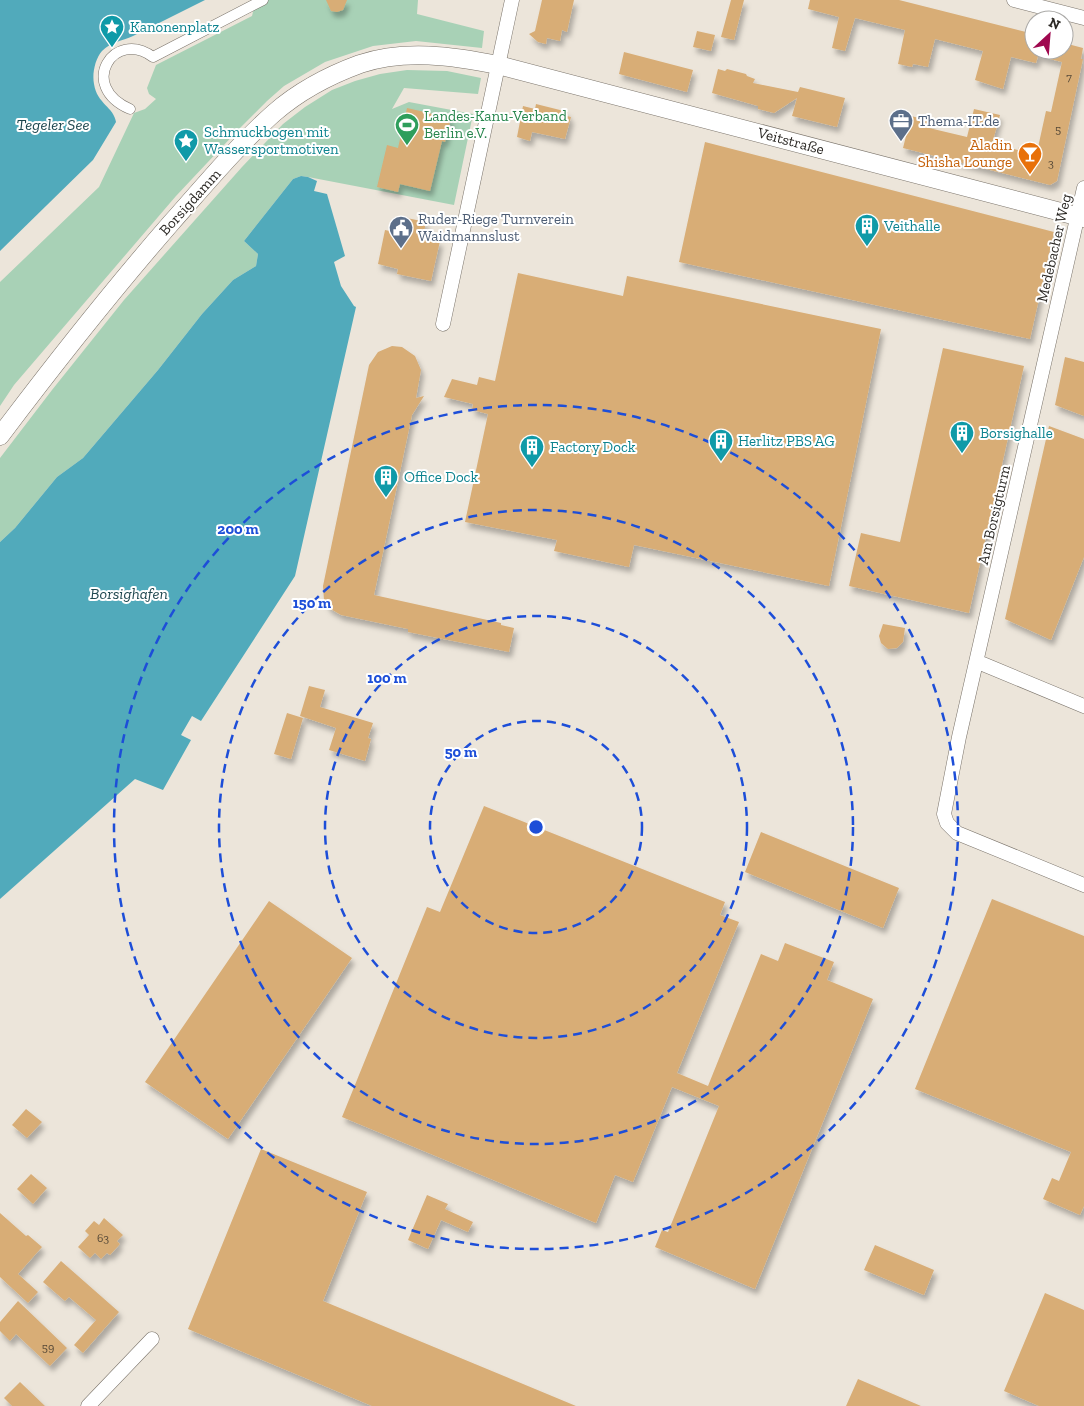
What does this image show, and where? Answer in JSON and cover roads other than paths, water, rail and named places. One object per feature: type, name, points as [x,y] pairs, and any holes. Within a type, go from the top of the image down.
[{"type":"street","points":[[130,110],[114,101],[104,86],[106,66],[114,54],[132,48],[146,52],[153,57],[263,0]]},
{"type":"street","points":[[443,324],[512,0]]},
{"type":"street","points":[[1014,0],[1084,18]]},
{"type":"street","name":"Borsigdamm","points":[[0,436],[51,368],[134,266],[208,182],[275,112],[322,81],[360,64],[384,58],[410,55],[448,56],[498,65]]},
{"type":"street","name":"Veitstraße","points":[[498,65],[1081,217]]},
{"type":"street","name":"Medebacher Weg","points":[[1056,316],[1081,217],[1084,188]]},
{"type":"street","name":"Am Borsigturm","points":[[1056,316],[944,808],[947,822],[957,833],[1084,885]]},
{"type":"street","points":[[978,662],[1084,706]]},
{"type":"street","points":[[88,1406],[152,1339]]},
{"type":"water","name":"Tegeler See","points":[[0,0],[205,0],[102,51],[95,67],[94,84],[98,96],[115,117],[116,122],[93,160],[0,251]]},
{"type":"water","name":"Borsighafen","points":[[301,176],[317,181],[314,191],[327,194],[345,256],[334,262],[341,286],[356,307],[295,576],[201,721],[192,716],[181,735],[191,740],[163,790],[135,779],[0,899],[0,542],[15,528],[57,477],[83,458],[158,370],[202,314],[233,280],[256,266],[258,254],[244,241],[293,179]]},
{"type":"place","name":"Kanonenplatz","points":[[112,48]]},
{"type":"place","name":"Thema-IT.de","points":[[901,142]]},
{"type":"place","name":"Landes-Kanu-Verband Berlin e.V.","points":[[407,146]]},
{"type":"place","name":"Schmuckbogen mit Wassersportmotiven","points":[[186,162]]},
{"type":"place","name":"Aladin Shisha Lounge","points":[[1030,175]]},
{"type":"place","name":"Veithalle","points":[[867,247]]},
{"type":"place","name":"Ruder-Riege Turnverein Waidmannslust","points":[[401,249]]},
{"type":"place","name":"Borsighalle","points":[[962,454]]},
{"type":"place","name":"Herlitz PBS AG","points":[[721,462]]},
{"type":"place","name":"Factory Dock","points":[[532,468]]},
{"type":"place","name":"Office Dock","points":[[386,498]]}]
